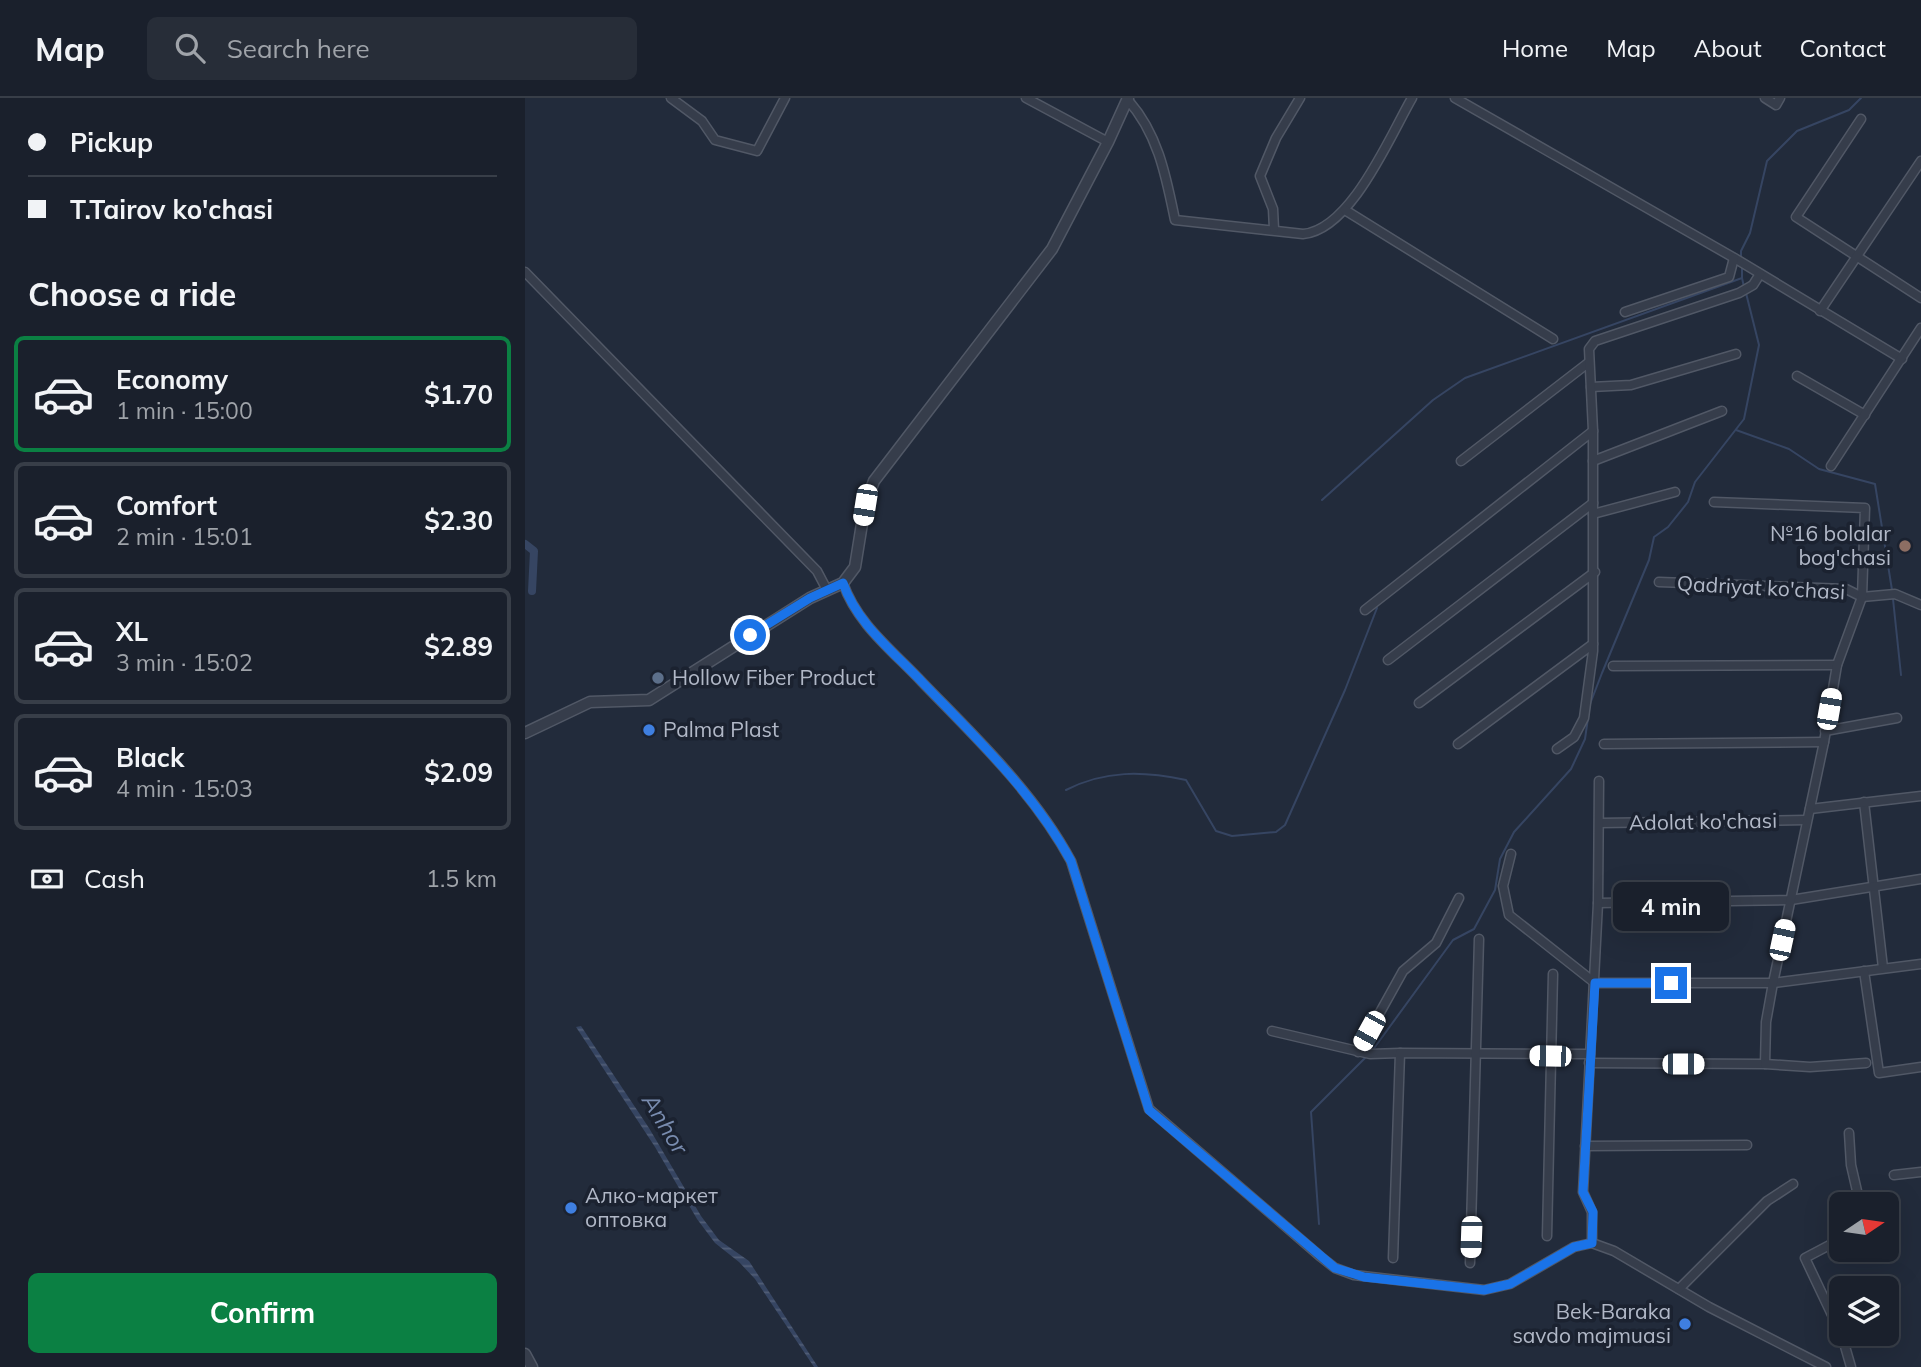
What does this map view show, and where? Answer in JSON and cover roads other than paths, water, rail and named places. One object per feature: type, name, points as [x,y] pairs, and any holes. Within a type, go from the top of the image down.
[{"type":"street","points":[[671,98],[702,121],[715,140],[757,151],[785,98]]},
{"type":"street","points":[[1026,98],[1108,142]]},
{"type":"street","points":[[525,733],[590,702],[649,700],[827,590],[843,583],[855,567],[865,505],[877,477],[1045,258],[1108,142],[1127,98],[1139,111],[1161,154],[1175,220],[1315,232],[1345,210],[1412,98]]},
{"type":"street","points":[[1274,229],[1273,209],[1260,176],[1276,138],[1300,98]]},
{"type":"street","points":[[1455,98],[1735,258],[1902,359]]},
{"type":"street","points":[[1765,98],[1776,105],[1780,98]]},
{"type":"street","points":[[1861,119],[1796,217],[1921,298]]},
{"type":"street","points":[[1820,311],[1921,161]]},
{"type":"street","points":[[1345,210],[1553,339]]},
{"type":"street","points":[[1625,312],[1730,277],[1735,258]]},
{"type":"street","points":[[525,272],[817,571],[827,590]]},
{"type":"street","points":[[1557,750],[1574,737],[1584,718],[1594,644],[1593,430],[1589,349],[1595,341],[1739,293],[1753,285],[1760,274]]},
{"type":"street","points":[[1831,466],[1921,328]]},
{"type":"street","points":[[1591,387],[1631,385],[1736,354]]},
{"type":"street","points":[[1461,461],[1588,363]]},
{"type":"street","points":[[1797,376],[1865,415]]},
{"type":"street","points":[[1593,461],[1722,411]]},
{"type":"street","points":[[1365,610],[1593,430]]},
{"type":"street","points":[[1593,514],[1675,492]]},
{"type":"street","points":[[1714,502],[1865,508],[1862,597],[1837,665],[1824,742],[1805,821],[1773,983],[1766,1022],[1765,1064]]},
{"type":"street","points":[[1388,660],[1593,503]]},
{"type":"street","points":[[1419,703],[1595,572]]},
{"type":"street","name":"Qadriyat ko'chasi","points":[[1658,582],[1846,589],[1862,597]]},
{"type":"street","points":[[843,583],[859,617],[1001,765],[1053,828],[1071,861],[1149,1110],[1321,1257],[1335,1268],[1354,1275],[1484,1290],[1510,1284],[1574,1247],[1592,1243],[1614,1251],[1679,1289],[1826,1367]]},
{"type":"street","points":[[1862,597],[1892,594],[1921,606]]},
{"type":"street","points":[[1458,744],[1594,644]]},
{"type":"street","points":[[1613,666],[1837,665]]},
{"type":"street","points":[[1825,731],[1897,718]]},
{"type":"street","points":[[1604,744],[1824,742]]},
{"type":"street","points":[[1592,1243],[1593,1212],[1583,1192],[1595,983],[1599,781]]},
{"type":"street","points":[[1810,809],[1921,796]]},
{"type":"street","points":[[1864,802],[1871,885],[1883,968]]},
{"type":"street","name":"Adolat ko'chasi","points":[[1600,823],[1805,821]]},
{"type":"street","points":[[1511,855],[1503,886],[1509,915],[1595,983],[1773,983],[1921,964]]},
{"type":"street","points":[[1598,903],[1791,900],[1921,879]]},
{"type":"street","points":[[1358,1052],[1403,971],[1436,943],[1459,898]]},
{"type":"street","points":[[1470,1263],[1479,939]]},
{"type":"street","points":[[1864,971],[1879,1073],[1921,1067]]},
{"type":"street","points":[[1546,1236],[1553,974]]},
{"type":"street","points":[[1272,1031],[1358,1052],[1550,1056],[1810,1067],[1866,1063]]},
{"type":"street","points":[[1393,1258],[1400,1053]]},
{"type":"street","points":[[1849,1133],[1851,1166],[1857,1192]]},
{"type":"street","points":[[1585,1146],[1747,1145]]},
{"type":"street","points":[[1894,1175],[1921,1172]]},
{"type":"street","points":[[1679,1289],[1767,1201],[1793,1184]]},
{"type":"street","points":[[1829,1246],[1805,1258],[1842,1336],[1851,1367]]},
{"type":"street","points":[[525,1354],[532,1367]]},
{"type":"water","points":[[581,1026],[649,1128],[701,1216],[719,1240],[749,1261],[818,1367],[814,1367],[755,1279],[715,1243],[697,1219],[655,1147],[576,1027]]},
{"type":"waterway","points":[[1741,260],[1741,251],[1750,233],[1767,161],[1797,131],[1849,110],[1861,98]]},
{"type":"waterway","points":[[1322,500],[1433,400],[1465,378],[1742,278],[1742,266]]},
{"type":"waterway","points":[[1742,278],[1744,287]]},
{"type":"waterway","points":[[1372,1051],[1453,940],[1474,929],[1495,890],[1500,859],[1514,832],[1571,769],[1585,739],[1590,704],[1649,560],[1654,537],[1668,527],[1688,502],[1695,482],[1744,419],[1759,345],[1746,293]]},
{"type":"waterway","points":[[1736,430],[1789,449],[1819,469],[1875,484],[1892,590]]},
{"type":"waterway","name":"Anhor","points":[[525,544],[534,551],[532,591]]},
{"type":"waterway","points":[[1893,599],[1901,675]]},
{"type":"waterway","points":[[1066,790],[1095,779],[1125,774],[1186,780],[1216,831],[1232,836],[1276,832],[1285,825],[1345,690],[1377,608]]},
{"type":"waterway","points":[[1319,1224],[1311,1112],[1366,1057]]},
{"type":"place","name":"№16 bolalar bog'chasi","points":[[1905,546]]},
{"type":"place","name":"Hollow Fiber Product","points":[[658,678]]},
{"type":"place","name":"Palma Plast","points":[[649,730]]},
{"type":"place","name":"Алко-маркет оптовка","points":[[571,1208]]},
{"type":"place","name":"Bek-Baraka savdo majmuasi","points":[[1685,1324]]}]
